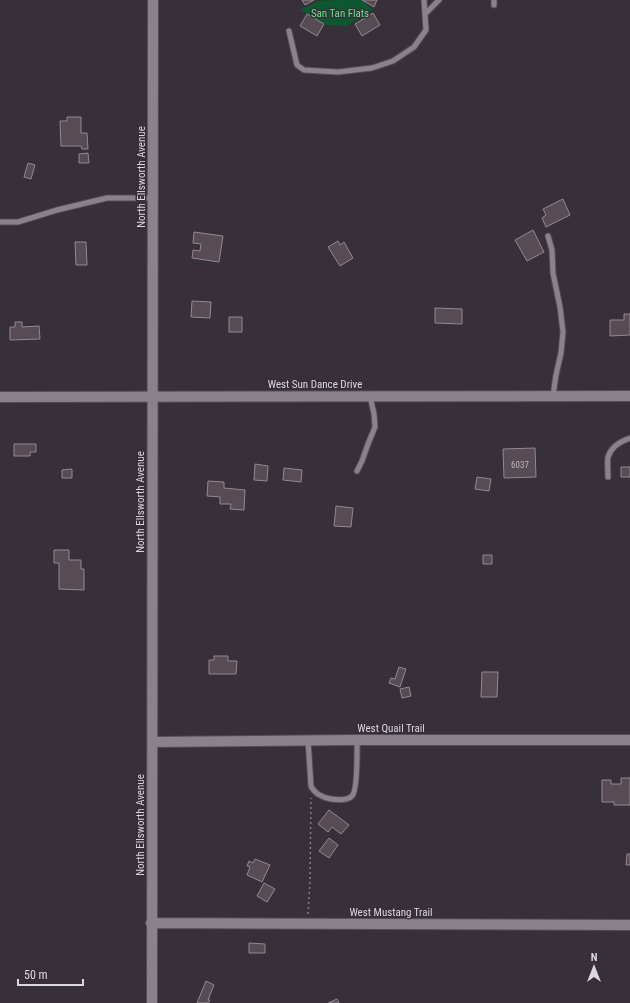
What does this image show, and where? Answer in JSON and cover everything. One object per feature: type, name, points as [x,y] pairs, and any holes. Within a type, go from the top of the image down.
[{"type":"street","name":"North Ellsworth Avenue","points":[[152,1003],[153,0]]},
{"type":"street","name":"West Sun Dance Drive","points":[[0,397],[630,396]]},
{"type":"street","name":"West Quail Trail","points":[[152,742],[308,740],[630,740]]},
{"type":"street","name":"West Mustang Trail","points":[[151,923],[630,925]]},
{"type":"lane","points":[[289,31],[297,65],[304,70],[338,72],[372,68],[392,61],[414,47],[426,30],[424,0]]},
{"type":"lane","points":[[425,14],[439,0]]},
{"type":"lane","points":[[0,222],[18,222],[57,210],[107,198],[152,198]]},
{"type":"lane","points":[[548,236],[552,250],[553,274],[560,307],[563,332],[561,353],[553,396]]},
{"type":"lane","points":[[357,471],[374,427],[374,414],[370,396]]},
{"type":"lane","points":[[608,477],[608,456],[615,446],[630,438]]},
{"type":"lane","points":[[308,740],[311,786],[313,790],[325,798],[341,800],[354,794],[357,740]]},
{"type":"path","points":[[307,924],[310,882],[311,786]]},
{"type":"green space","name":"San Tan Flats","points":[[361,0],[373,10],[346,26],[327,25],[300,10],[317,1]]},
{"type":"building","points":[[302,0],[314,0],[305,5]]},
{"type":"building","points":[[362,0],[377,0],[374,7]]},
{"type":"building","points":[[373,13],[380,25],[362,36],[355,24]]},
{"type":"building","points":[[307,14],[324,24],[317,36],[300,26]]},
{"type":"building","points":[[67,117],[81,117],[81,133],[87,133],[88,149],[82,149],[81,146],[61,146],[60,121],[67,121]]},
{"type":"building","points":[[88,153],[89,163],[79,163],[79,154]]},
{"type":"building","points":[[28,163],[35,165],[31,179],[24,177]]},
{"type":"building","points":[[563,199],[570,215],[546,227],[542,218],[546,215],[543,209]]},
{"type":"building","points":[[533,230],[544,252],[527,261],[515,240]]},
{"type":"building","points":[[194,232],[223,236],[219,262],[192,258],[193,250],[200,251],[201,244],[193,243]]},
{"type":"building","points":[[338,241],[340,245],[344,242],[353,258],[340,266],[328,247]]},
{"type":"building","points":[[75,242],[86,242],[87,265],[76,265]]},
{"type":"building","points":[[192,301],[211,302],[210,318],[191,317]]},
{"type":"building","points":[[435,308],[462,309],[462,324],[435,323]]},
{"type":"building","points":[[624,314],[630,314],[630,335],[610,336],[610,320],[624,320]]},
{"type":"building","points":[[229,317],[242,317],[242,332],[229,332]]},
{"type":"building","points":[[15,322],[22,322],[22,327],[39,326],[40,339],[10,340],[10,327],[15,327]]},
{"type":"building","points":[[14,444],[36,444],[36,452],[30,452],[30,456],[14,456]]},
{"type":"building","points":[[535,448],[536,477],[504,478],[503,449]]},
{"type":"building","points":[[255,464],[268,466],[267,481],[254,480]]},
{"type":"building","points":[[621,467],[630,467],[630,477],[621,477]]},
{"type":"building","points":[[284,468],[302,470],[301,482],[283,480]]},
{"type":"building","points":[[72,469],[72,478],[62,478],[62,470]]},
{"type":"building","points":[[477,477],[491,479],[489,491],[475,489]]},
{"type":"building","points":[[208,481],[224,482],[224,488],[245,490],[244,510],[230,509],[231,504],[220,504],[220,497],[207,496]]},
{"type":"building","points":[[336,506],[353,508],[351,527],[334,526]]},
{"type":"building","points":[[54,550],[69,550],[69,560],[81,560],[81,569],[84,569],[84,590],[59,589],[59,563],[54,563]]},
{"type":"building","points":[[483,555],[492,555],[492,564],[483,564]]},
{"type":"building","points":[[214,656],[228,656],[228,661],[237,661],[236,674],[209,674],[209,660],[214,660]]},
{"type":"building","points":[[399,667],[406,669],[400,687],[389,683],[391,678],[395,679]]},
{"type":"building","points":[[482,672],[498,672],[497,697],[481,697]]},
{"type":"building","points":[[409,687],[411,696],[402,698],[400,689]]},
{"type":"building","points":[[621,778],[630,778],[630,805],[614,805],[614,802],[602,802],[602,780],[611,780],[611,784],[621,784]]},
{"type":"building","points":[[329,810],[349,825],[341,834],[332,827],[328,832],[318,824]]},
{"type":"building","points":[[329,838],[338,845],[329,858],[319,851]]},
{"type":"building","points":[[627,854],[630,854],[630,865],[626,865]]},
{"type":"building","points":[[255,859],[270,865],[262,882],[247,875],[250,867],[247,866],[249,861],[253,863]]},
{"type":"building","points":[[264,883],[275,889],[267,902],[257,896]]},
{"type":"building","points":[[249,943],[265,944],[265,953],[249,953]]},
{"type":"building","points":[[206,981],[214,985],[208,1000],[210,1000],[208,1003],[197,1003]]},
{"type":"building","points":[[337,999],[339,1003],[328,1003]]}]
